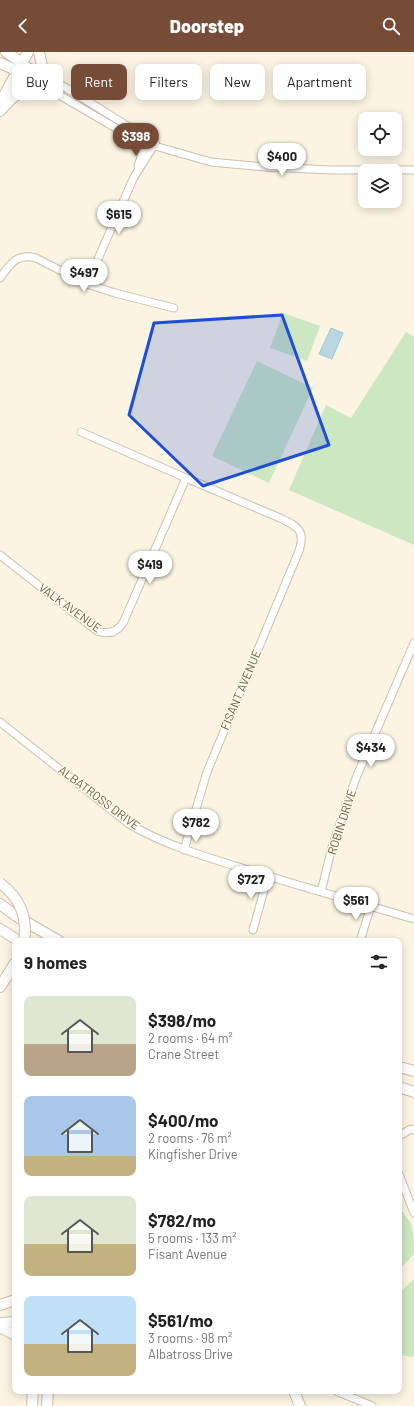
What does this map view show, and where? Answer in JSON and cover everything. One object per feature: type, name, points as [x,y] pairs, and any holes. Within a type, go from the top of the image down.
[{"type":"main road","points":[[6,52],[17,64]]},
{"type":"main road","points":[[22,64],[28,52]]},
{"type":"main road","points":[[40,52],[42,64]]},
{"type":"main road","points":[[0,63],[12,65]]},
{"type":"main road","points":[[0,103],[12,81]]},
{"type":"main road","points":[[0,110],[12,99]]},
{"type":"main road","points":[[0,883],[14,896],[23,912],[25,926],[24,938]]},
{"type":"main road","points":[[0,904],[16,916],[54,938]]},
{"type":"main road","points":[[0,929],[14,938]]},
{"type":"main road","points":[[0,987],[12,968]]},
{"type":"main road","points":[[402,1068],[414,1071]]},
{"type":"main road","points":[[402,1088],[414,1092]]},
{"type":"main road","points":[[0,1306],[12,1301]]},
{"type":"main road","points":[[0,1306],[12,1307]]},
{"type":"main road","points":[[0,1323],[12,1322]]},
{"type":"main road","points":[[0,1327],[12,1333]]},
{"type":"main road","points":[[32,1406],[33,1394]]},
{"type":"main road","points":[[47,1406],[48,1394]]},
{"type":"main road","points":[[295,1394],[301,1406]]},
{"type":"main road","points":[[301,1394],[301,1406]]},
{"type":"street","points":[[63,88],[68,89],[91,104],[146,143]]},
{"type":"street","points":[[68,89],[63,97],[146,143]]},
{"type":"street","points":[[87,111],[91,104]]},
{"type":"street","points":[[87,284],[134,177],[146,143],[151,138],[154,139],[154,146],[134,177]]},
{"type":"street","points":[[154,146],[211,162],[332,170],[414,170]]},
{"type":"street","points":[[0,278],[10,263],[18,258],[27,256],[36,258],[87,284],[115,293],[174,308]]},
{"type":"street","points":[[81,432],[186,478]]},
{"type":"street","name":"FISANT AVENUE","points":[[184,850],[207,772],[300,551],[302,540],[301,533],[292,524],[186,478]]},
{"type":"street","name":"VALK AVENUE","points":[[0,555],[97,631],[105,633],[116,631],[121,627],[124,621],[186,478]]},
{"type":"street","name":"ROBIN DRIVE","points":[[321,892],[332,848],[356,778],[414,643]]},
{"type":"street","name":"ALBATROSS DRIVE","points":[[0,722],[130,824],[147,834],[184,850],[321,892],[414,918]]},
{"type":"street","points":[[253,930],[268,876]]},
{"type":"street","points":[[361,938],[371,906]]},
{"type":"street","points":[[402,1134],[411,1129],[414,1130]]},
{"type":"street","points":[[402,1182],[414,1213]]},
{"type":"street","points":[[343,1394],[372,1406]]},
{"type":"highlighted area","points":[[282,315],[329,445],[203,486],[129,415],[154,323]]},
{"type":"green space","points":[[283,313],[320,326],[307,361],[270,348]]},
{"type":"green space","points":[[406,332],[414,337],[414,545],[289,490],[326,405],[351,418]]},
{"type":"green space","points":[[257,361],[313,388],[269,483],[212,456]]},
{"type":"green space","points":[[402,1210],[411,1224],[414,1254],[402,1267]]},
{"type":"green space","points":[[414,1279],[414,1357],[402,1355],[402,1290]]},
{"type":"water","points":[[331,328],[343,333],[332,359],[319,354]]}]
